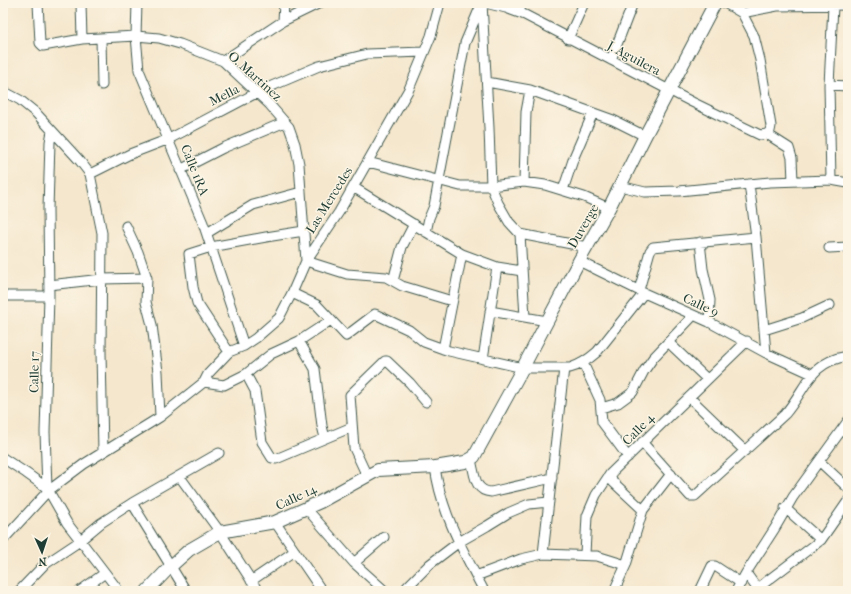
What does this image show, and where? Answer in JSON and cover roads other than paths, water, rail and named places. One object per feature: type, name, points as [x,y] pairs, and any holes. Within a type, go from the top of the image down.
[{"type":"street","name":"O. Martinez","points":[[38,3],[40,43],[43,46],[82,39],[136,36],[158,38],[180,44],[223,61],[269,104],[289,127],[295,144],[299,164],[306,261]]},
{"type":"street","points":[[81,3],[82,39]]},
{"type":"street","name":"Calle 1RA","points":[[137,3],[136,36],[139,70],[207,233],[244,346]]},
{"type":"street","points":[[283,21],[284,3]]},
{"type":"street","points":[[223,61],[283,21],[320,3]]},
{"type":"street","name":"Las Mercedes","points":[[3,540],[48,489],[84,464],[160,417],[204,382],[208,374],[229,352],[244,346],[256,338],[279,318],[306,261],[339,212],[409,89],[431,36],[440,3]]},
{"type":"street","points":[[483,3],[491,186],[498,203],[509,222],[520,234],[587,247]]},
{"type":"street","points":[[426,232],[429,218],[434,206],[465,43],[483,3]]},
{"type":"street","name":"J. Aguilera","points":[[483,3],[518,12],[760,135],[768,133],[789,148],[792,158],[793,181]]},
{"type":"street","points":[[518,12],[523,3]]},
{"type":"street","points":[[568,38],[584,3]]},
{"type":"street","points":[[611,60],[633,3]]},
{"type":"street","name":"Duverge","points":[[471,460],[477,453],[579,261],[609,208],[715,3]]},
{"type":"street","points":[[725,3],[742,13],[754,36],[760,60],[771,126],[768,133]]},
{"type":"street","points":[[742,13],[777,6],[820,4],[833,6],[848,5]]},
{"type":"street","points":[[831,180],[829,86],[833,6]]},
{"type":"street","points":[[101,38],[102,85]]},
{"type":"street","name":"Mella","points":[[90,174],[130,154],[169,139],[257,93],[319,66],[367,54],[424,52]]},
{"type":"street","points":[[487,82],[530,90],[613,120],[645,136]]},
{"type":"street","points":[[829,86],[848,86]]},
{"type":"street","points":[[524,182],[526,112],[530,90]]},
{"type":"street","points":[[3,91],[20,100],[36,113],[90,174],[102,233],[101,366],[103,452]]},
{"type":"street","points":[[563,190],[574,157],[593,113]]},
{"type":"street","points":[[180,170],[223,148],[285,122]]},
{"type":"street","name":"Calle 17","points":[[52,131],[50,142],[49,296],[45,432],[48,489],[67,523],[119,591]]},
{"type":"street","points":[[368,162],[460,186],[491,186],[524,182],[545,185],[563,190],[609,208]]},
{"type":"street","points":[[620,186],[644,192],[679,191],[793,181],[831,180],[848,183]]},
{"type":"street","points":[[749,184],[756,236],[766,353]]},
{"type":"street","points":[[353,187],[462,254],[497,266],[522,271]]},
{"type":"street","points":[[207,233],[253,205],[301,192]]},
{"type":"street","points":[[393,281],[402,247],[414,224]]},
{"type":"street","points":[[126,226],[138,252],[147,278],[146,302],[152,325],[158,372],[160,417]]},
{"type":"street","points":[[229,352],[197,303],[193,287],[189,254],[212,247],[304,231]]},
{"type":"street","points":[[520,234],[525,317]]},
{"type":"street","points":[[292,293],[317,306],[346,336],[375,314],[409,330],[424,342],[443,349],[523,368],[567,368],[583,363],[597,352],[642,292],[650,251],[653,247],[656,245],[756,236]]},
{"type":"street","points":[[700,242],[703,269],[710,300],[709,322]]},
{"type":"street","points":[[829,248],[848,247]]},
{"type":"street","points":[[443,349],[462,254]]},
{"type":"street","points":[[306,261],[347,274],[386,277],[402,286],[452,301]]},
{"type":"street","name":"Calle 9","points":[[579,261],[642,292],[709,322],[747,341],[766,353],[812,374]]},
{"type":"street","points":[[483,359],[497,266]]},
{"type":"street","points":[[49,284],[102,279],[147,278]]},
{"type":"street","points":[[3,296],[49,296]]},
{"type":"street","points":[[764,330],[802,318],[830,305]]},
{"type":"street","points":[[490,311],[547,321]]},
{"type":"street","points":[[601,408],[618,403],[633,392],[653,358],[694,316]]},
{"type":"street","points":[[204,382],[224,385],[246,374],[270,354],[299,341],[331,320]]},
{"type":"street","points":[[299,341],[315,369],[322,426],[326,438]]},
{"type":"street","name":"Calle 4","points":[[585,554],[587,516],[596,495],[610,474],[747,341]]},
{"type":"street","points":[[668,342],[707,379]]},
{"type":"street","points":[[642,442],[690,496],[693,497],[785,414],[812,374],[822,365],[836,358],[848,356]]},
{"type":"street","points":[[367,476],[354,448],[350,394],[385,361],[387,361],[410,383],[426,402]]},
{"type":"street","points":[[583,363],[600,400],[602,422],[628,457]]},
{"type":"street","points":[[543,554],[567,368]]},
{"type":"street","points":[[246,374],[254,391],[262,442],[272,458],[276,459],[352,427]]},
{"type":"street","points":[[689,397],[745,451]]},
{"type":"street","points":[[700,591],[712,566],[715,566],[739,587],[746,573],[776,527],[785,508],[848,421]]},
{"type":"street","points":[[19,591],[44,565],[80,540],[101,523],[132,503],[180,477],[219,453]]},
{"type":"street","points":[[3,458],[48,489]]},
{"type":"street","points":[[471,460],[477,484],[486,492],[492,492],[552,478]]},
{"type":"street","name":"Calle 14","points":[[147,591],[189,550],[220,532],[275,522],[320,502],[378,470],[435,466],[471,460]]},
{"type":"street","points":[[819,460],[848,488]]},
{"type":"street","points":[[435,466],[436,478],[445,512],[484,591]]},
{"type":"street","points":[[610,474],[613,482],[643,510]]},
{"type":"street","points":[[614,591],[626,565],[643,510],[671,474]]},
{"type":"street","points":[[180,477],[220,532],[258,591]]},
{"type":"street","points":[[746,573],[758,590],[821,540],[848,501]]},
{"type":"street","points":[[405,591],[406,587],[430,564],[459,542],[508,514],[530,504],[549,502]]},
{"type":"street","points":[[132,503],[186,591]]},
{"type":"street","points":[[306,508],[354,563],[385,591]]},
{"type":"street","points":[[785,508],[821,540]]},
{"type":"street","points":[[275,522],[322,591]]},
{"type":"street","points":[[354,563],[384,536]]},
{"type":"street","points":[[251,581],[295,551]]},
{"type":"street","points":[[476,576],[521,559],[543,554],[585,554],[626,565]]},
{"type":"street","points":[[80,591],[105,573]]}]
